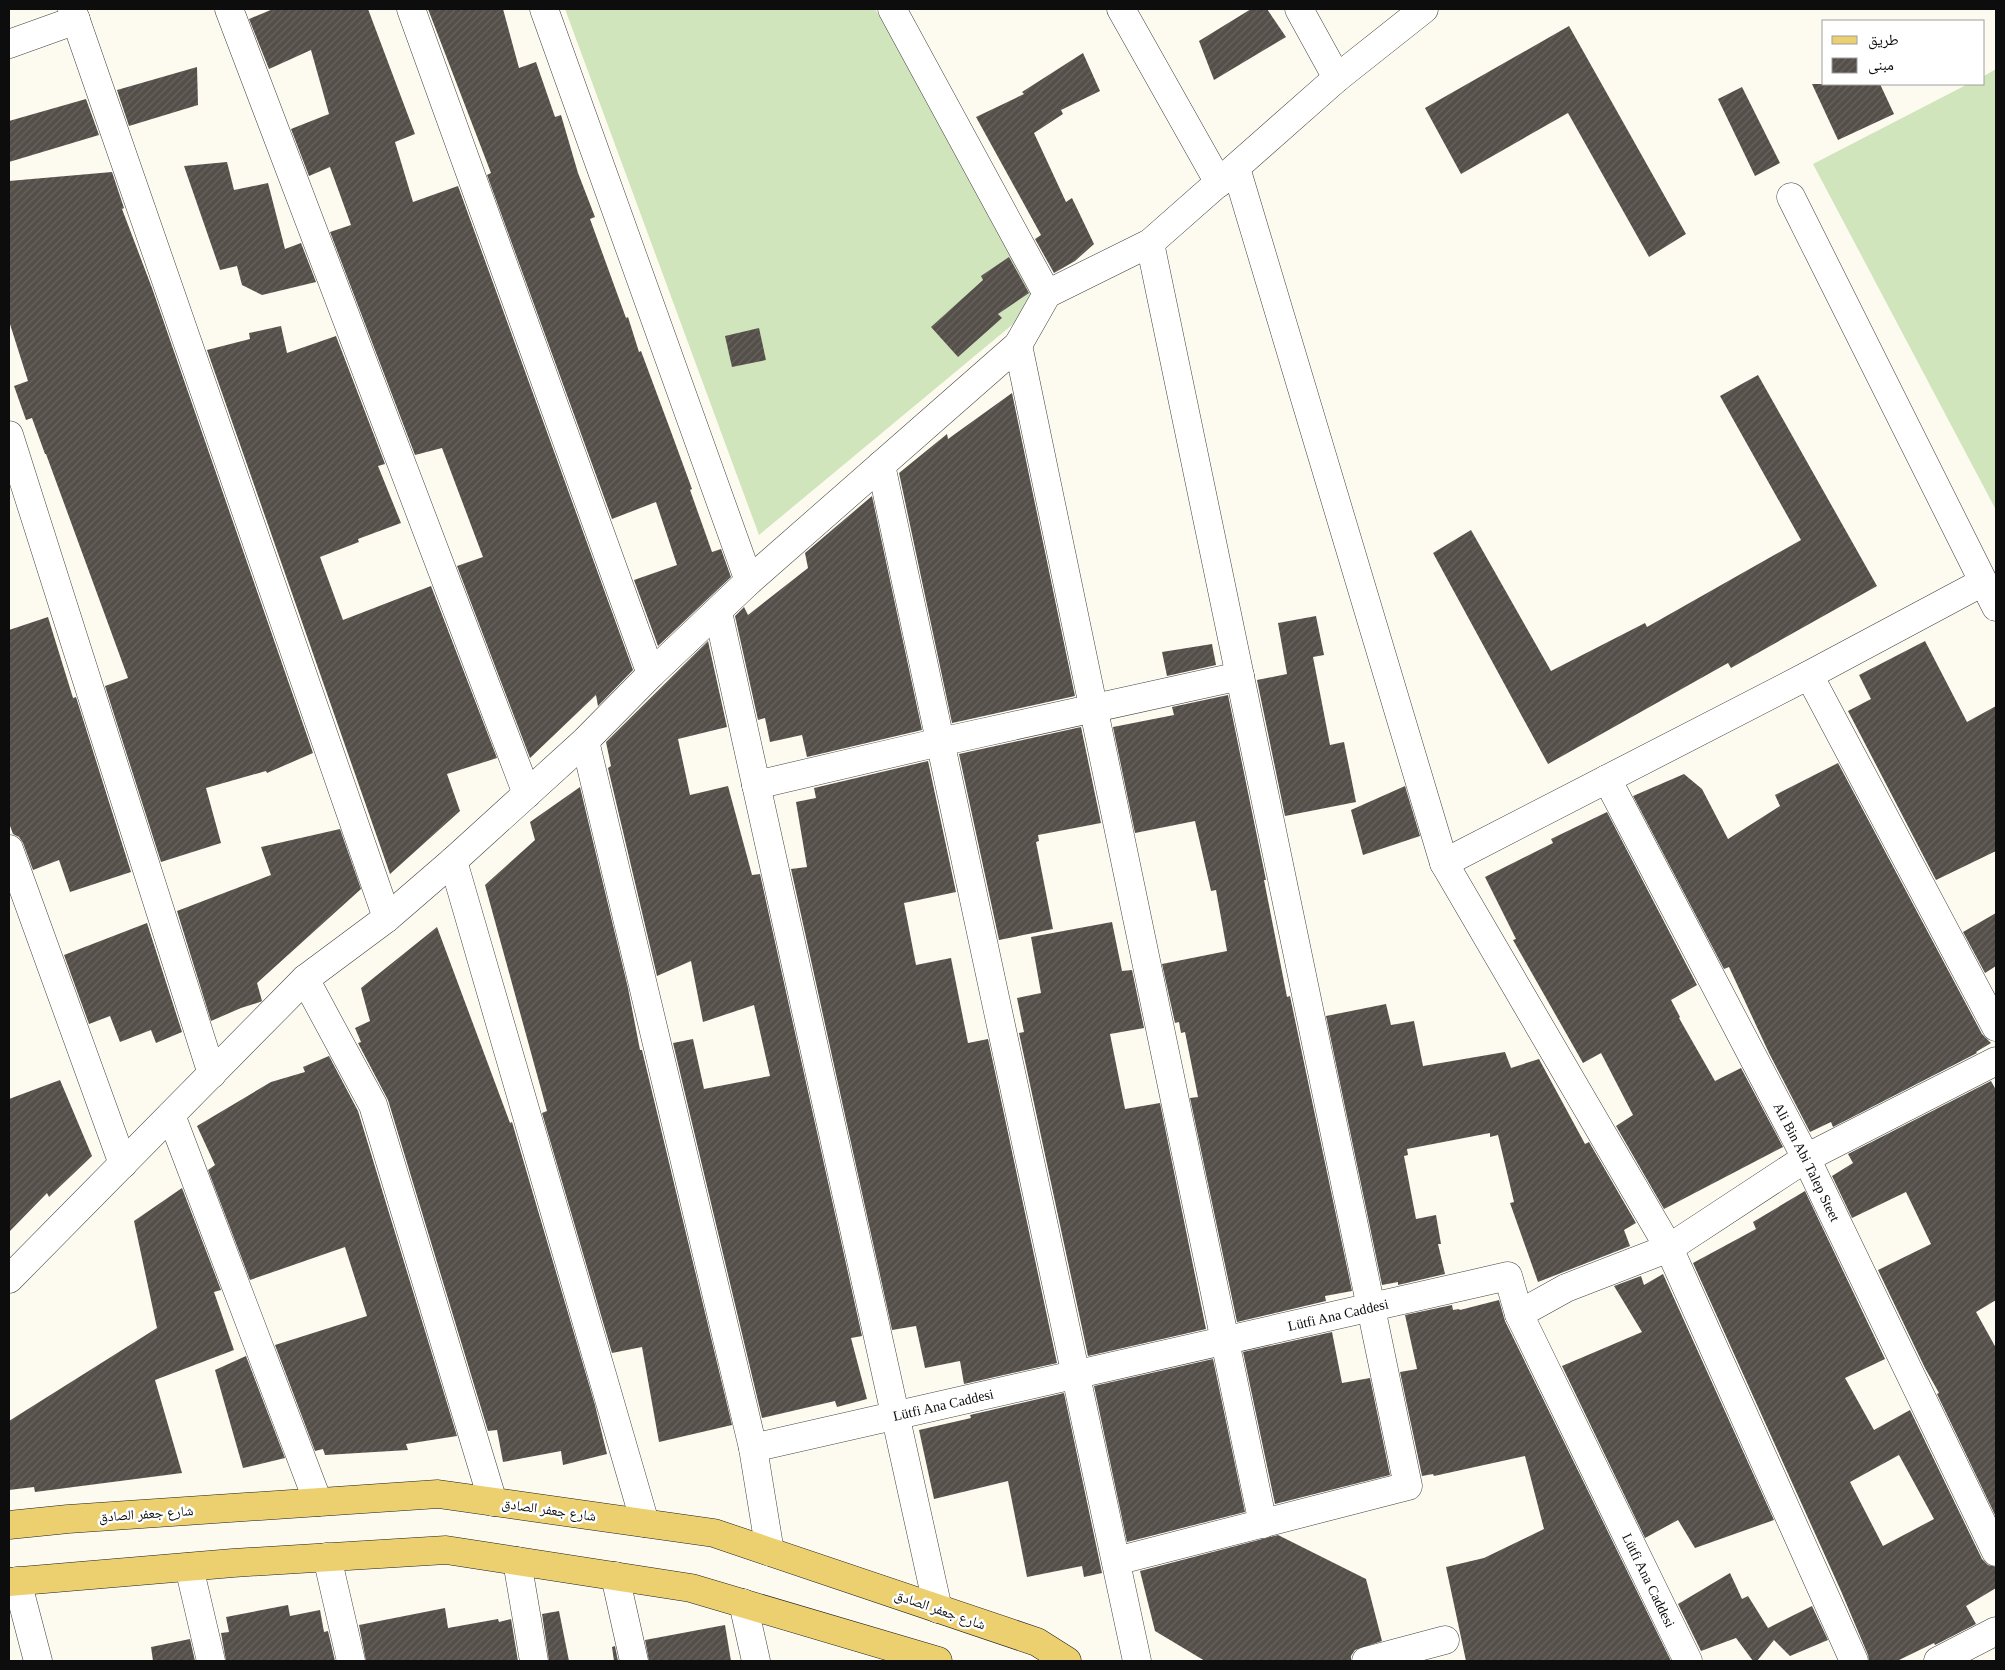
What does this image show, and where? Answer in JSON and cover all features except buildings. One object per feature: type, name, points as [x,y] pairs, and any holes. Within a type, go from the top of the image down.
[{"type":"main road","name":"شارع جعفر الصادق","points":[[9,1525],[68,1519],[438,1494],[714,1533],[1037,1642],[1067,1661]]},
{"type":"main road","points":[[13,1582],[189,1567],[446,1550],[692,1588],[938,1661]]},
{"type":"street","points":[[229,9],[527,794]]},
{"type":"street","points":[[411,9],[651,674]]},
{"type":"street","points":[[544,9],[749,580]]},
{"type":"street","points":[[892,9],[1047,294]]},
{"type":"street","points":[[1121,9],[1227,175],[1444,863],[1669,1248],[1854,1661]]},
{"type":"street","points":[[1299,9],[1337,78]]},
{"type":"street","points":[[9,1279],[304,980],[386,918],[453,861],[585,741],[651,674],[718,612],[749,580],[1018,345],[1047,294],[1150,243],[1337,78],[1424,9]]},
{"type":"street","points":[[9,44],[74,14],[386,918]]},
{"type":"street","points":[[1791,197],[1996,607]]},
{"type":"street","points":[[1116,1561],[1408,1486],[1150,243]]},
{"type":"street","points":[[1018,345],[1263,1524]]},
{"type":"street","points":[[9,435],[212,1074]]},
{"type":"street","points":[[881,465],[1137,1661]]},
{"type":"street","points":[[1444,863],[1809,675],[1983,582]]},
{"type":"street","points":[[718,612],[938,1609]]},
{"type":"street","points":[[1809,675],[1996,1028]]},
{"type":"street","points":[[756,785],[1094,707],[1240,676]]},
{"type":"street","points":[[585,741],[753,1448],[770,1552]]},
{"type":"street","name":"Ali Bin Abi Talep Steet","points":[[1607,779],[1806,1158],[1996,1552]]},
{"type":"street","points":[[9,849],[123,1164]]},
{"type":"street","points":[[453,861],[644,1523]]},
{"type":"street","points":[[304,980],[373,1105],[493,1502]]},
{"type":"street","points":[[1519,1314],[1566,1288],[1669,1248],[1806,1158],[1996,1061]]},
{"type":"street","points":[[171,1115],[318,1502]]},
{"type":"street","name":"Lütfi Ana Caddesi","points":[[753,1448],[1508,1276],[1519,1314],[1688,1661]]},
{"type":"street","points":[[327,1557],[351,1661]]},
{"type":"street","points":[[517,1561],[534,1661]]},
{"type":"street","points":[[189,1567],[211,1661]]},
{"type":"street","points":[[615,1576],[634,1661]]},
{"type":"street","points":[[13,1582],[38,1661]]},
{"type":"street","points":[[743,1603],[756,1661]]},
{"type":"street","points":[[1938,1661],[1996,1631]]},
{"type":"street","points":[[1366,1661],[1445,1640]]},
{"type":"green space","points":[[565,9],[875,9],[1047,296],[759,535]]},
{"type":"green space","points":[[1996,69],[1996,510],[1813,164],[1966,85],[1985,85],[1985,75]]}]
